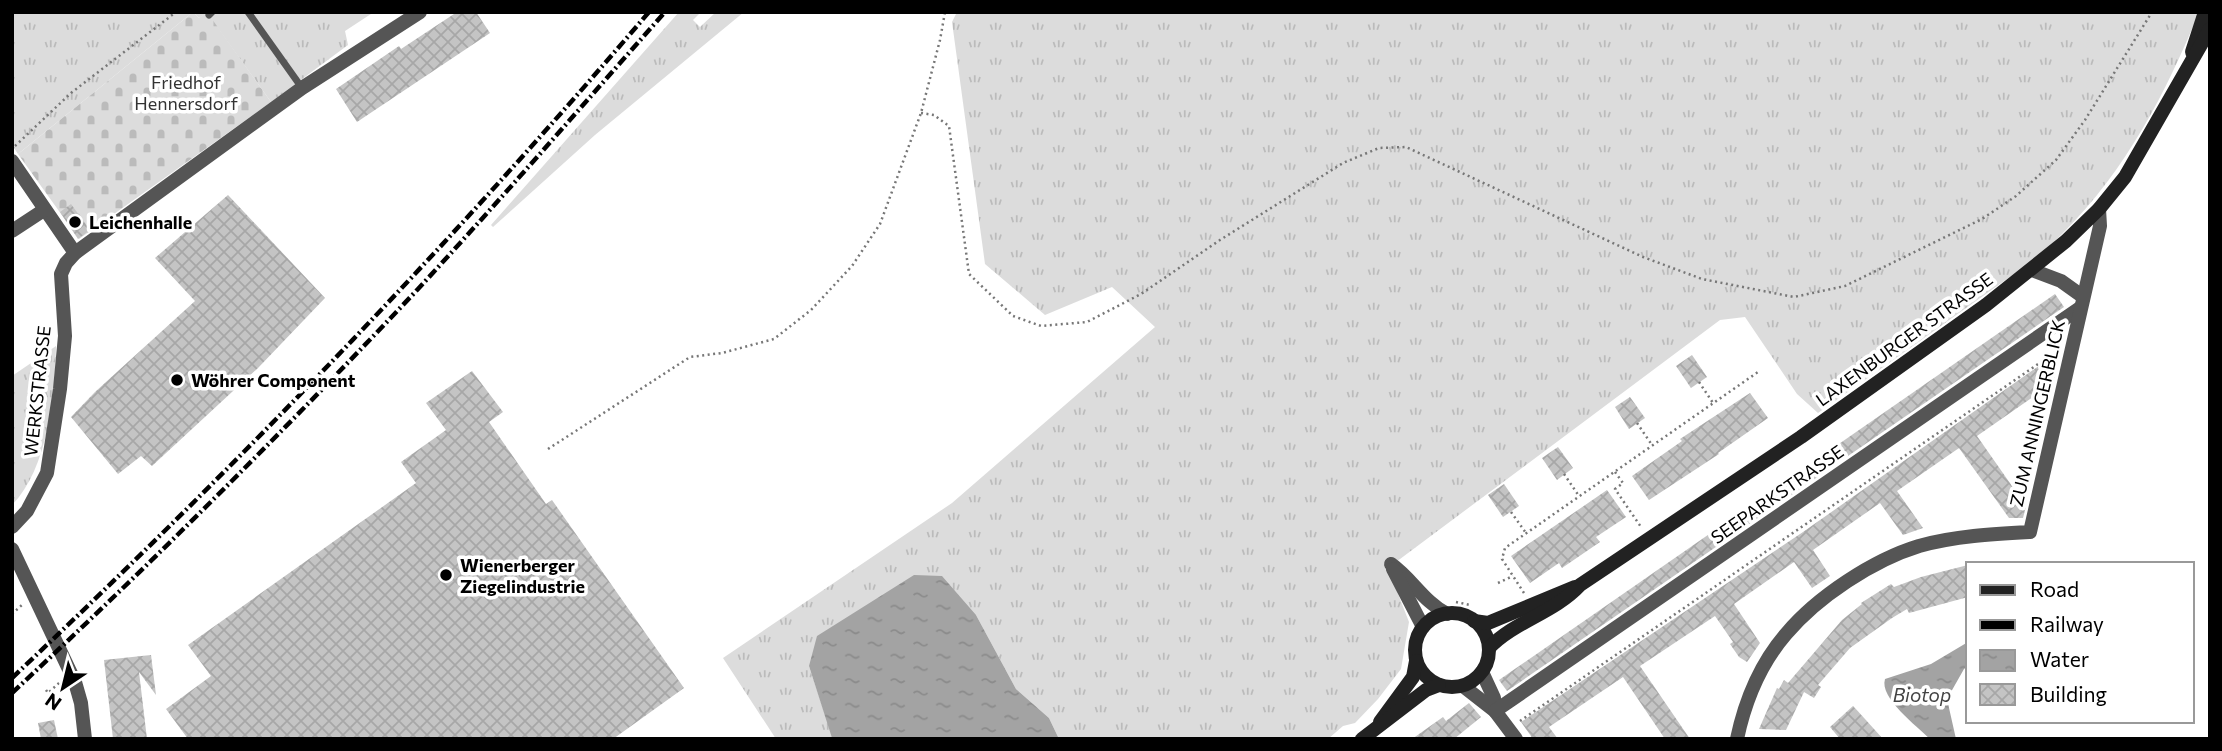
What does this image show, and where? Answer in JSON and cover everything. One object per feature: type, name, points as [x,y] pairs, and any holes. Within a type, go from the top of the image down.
[{"type":"main road","name":"LAXENBURGER STRASSE","points":[[2189,64],[2196,34],[2205,12]]},
{"type":"main road","name":"LAXENBURGER STRASSE","points":[[1489,648],[1499,638],[1567,599],[1580,585],[1801,437],[2032,270],[2099,209],[2125,177],[2210,29]]},
{"type":"main road","name":"LAXENBURGER STRASSE","points":[[1474,614],[1489,623],[1580,585]]},
{"type":"main road","points":[[1377,727],[1413,677],[1417,637],[1423,627],[1449,608],[1455,613],[1474,614],[1489,648],[1487,663],[1474,681],[1454,688],[1439,685],[1422,673],[1416,661]]},
{"type":"main road","points":[[1362,739],[1426,690],[1439,685]]},
{"type":"street","points":[[12,161],[75,253],[302,88],[420,12]]},
{"type":"street","name":"ZUM ANNINGERBLICK","points":[[1737,739],[1744,709],[1763,669],[1786,634],[1826,597],[1869,568],[1918,547],[1980,534],[2030,531],[2100,226],[2099,209]]},
{"type":"street","points":[[12,231],[44,210]]},
{"type":"street","name":"WERKSTRASSE","points":[[12,527],[31,505],[47,473],[65,336],[61,274],[75,253]]},
{"type":"street","points":[[2032,270],[2061,281],[2081,302]]},
{"type":"street","name":"SEEPARKSTRASSE","points":[[1495,711],[2081,302]]},
{"type":"street","points":[[12,549],[75,682],[81,703],[85,739]]},
{"type":"street","points":[[1423,627],[1391,564],[1404,573],[1433,606],[1449,608]]},
{"type":"street","points":[[1482,672],[1494,698],[1495,711]]},
{"type":"street","points":[[1463,686],[1495,711],[1516,739]]},
{"type":"lane","points":[[248,12],[302,88]]},
{"type":"path","points":[[12,148],[71,93],[176,12]]},
{"type":"path","points":[[548,449],[690,357],[722,353],[774,339],[811,310],[852,266],[880,224],[921,113],[940,40],[944,12]]},
{"type":"path","points":[[921,113],[934,115],[949,126],[969,274],[1013,316],[1041,327],[1087,322],[1141,294],[1220,240],[1343,163],[1379,148],[1406,147],[1643,257],[1702,279],[1794,297],[1845,286],[1982,219],[2016,196],[2064,150],[2152,12]]},
{"type":"path","points":[[1518,723],[2063,347]]},
{"type":"path","points":[[1527,597],[1502,559],[1505,548],[1758,372]]},
{"type":"path","points":[[1699,382],[1713,403]]},
{"type":"path","points":[[1637,424],[1652,445]]},
{"type":"path","points":[[1615,471],[1623,483],[1615,489],[1650,540]]},
{"type":"path","points":[[1564,474],[1579,496]]},
{"type":"path","points":[[1511,512],[1526,533]]},
{"type":"path","points":[[1498,583],[1513,576]]},
{"type":"path","points":[[1449,608],[1465,603],[1474,614]]},
{"type":"green space","points":[[12,12],[193,12],[18,154],[12,145]]},
{"type":"green space","points":[[193,12],[374,12],[345,31],[348,45],[271,102],[207,13],[199,18]]},
{"type":"green space","name":"Friedhof Hennersdorf","points":[[193,12],[199,18],[207,12],[271,102],[79,239],[18,154]]},
{"type":"green space","points":[[679,12],[701,12],[693,20],[700,27],[716,12],[744,12],[595,135],[493,227],[491,225]]},
{"type":"green space","points":[[957,12],[2199,12],[2173,72],[2142,129],[2125,157],[2086,209],[2041,254],[1818,413],[1797,394],[1745,317],[1720,320],[1388,568],[1409,622],[1401,669],[1355,723],[1343,726],[1328,739],[1059,739],[1049,718],[1016,689],[976,615],[809,666],[833,739],[776,739],[723,658],[952,503],[1155,327],[1112,287],[1045,315],[985,264],[952,22]]},
{"type":"green space","points":[[56,346],[54,386],[47,430],[34,471],[12,505],[12,376]]},
{"type":"water","points":[[914,575],[942,576],[976,615],[1016,689],[1049,718],[1059,739],[832,738],[809,666],[817,636]]},
{"type":"water","name":"Biotop","points":[[1966,643],[1966,668],[1947,699],[1956,739],[1930,739],[1893,703],[1885,686],[1885,679],[1931,664]]},
{"type":"building","points":[[457,12],[476,12],[490,33],[357,122],[336,89],[399,46],[401,49]]},
{"type":"building","points":[[228,195],[325,298],[258,368],[152,466],[141,456],[118,474],[71,417],[195,301],[155,258]]},
{"type":"building","name":"Leichenhalle","points":[[71,204],[90,230],[78,239],[60,212]]},
{"type":"building","points":[[2055,294],[2064,307],[1507,691],[1499,680]]},
{"type":"building","points":[[2060,351],[2053,383],[1977,436],[2026,506],[2023,518],[2009,518],[1959,448],[1897,491],[1923,528],[1903,535],[1880,503],[1813,550],[1830,576],[1812,588],[1794,562],[1734,604],[1760,643],[1747,662],[1739,657],[1730,644],[1733,642],[1715,616],[1640,666],[1690,739],[1665,739],[1623,677],[1549,727],[1558,739],[1533,739],[1521,722],[1803,532]]},
{"type":"building","points":[[1692,355],[1707,377],[1691,388],[1676,366]]},
{"type":"building","name":"Wienerberger Ziegelindustrie","points":[[472,371],[503,412],[489,422],[546,504],[552,500],[684,688],[613,739],[188,739],[166,709],[211,676],[188,645],[416,483],[401,462],[446,430],[426,403]]},
{"type":"building","points":[[1750,393],[1768,418],[1649,500],[1632,476],[1682,441],[1680,439]]},
{"type":"building","points":[[1630,397],[1645,418],[1629,429],[1615,407]]},
{"type":"building","points":[[1558,447],[1573,468],[1557,480],[1542,458]]},
{"type":"building","points":[[1504,484],[1519,506],[1503,517],[1488,495]]},
{"type":"building","points":[[1607,490],[1626,517],[1596,537],[1600,542],[1562,568],[1559,563],[1530,583],[1511,556]]},
{"type":"building","points":[[1966,566],[1966,598],[1909,613],[1907,609],[1892,618],[1850,648],[1818,685],[1821,687],[1814,698],[1804,692],[1786,730],[1759,729],[1777,688],[1779,689],[1784,680],[1788,683],[1842,620],[1861,603],[1891,584],[1894,587]]},
{"type":"building","points":[[151,655],[156,695],[139,672],[147,739],[113,739],[104,660]]},
{"type":"building","points":[[1469,703],[1481,717],[1454,739],[1412,739],[1443,717],[1446,721]]},
{"type":"building","points":[[1853,706],[1883,739],[1840,739],[1830,727]]},
{"type":"building","points":[[54,720],[58,739],[41,739],[38,723]]},
{"type":"railway","points":[[12,678],[178,518],[340,354],[497,185],[649,12]]},
{"type":"railway","points":[[12,693],[167,545],[369,341],[665,12]]},
{"type":"place","name":"Leichenhalle","points":[[75,222]]},
{"type":"place","name":"Wöhrer Component","points":[[177,380]]},
{"type":"place","name":"Wienerberger Ziegelindustrie","points":[[446,575]]}]
